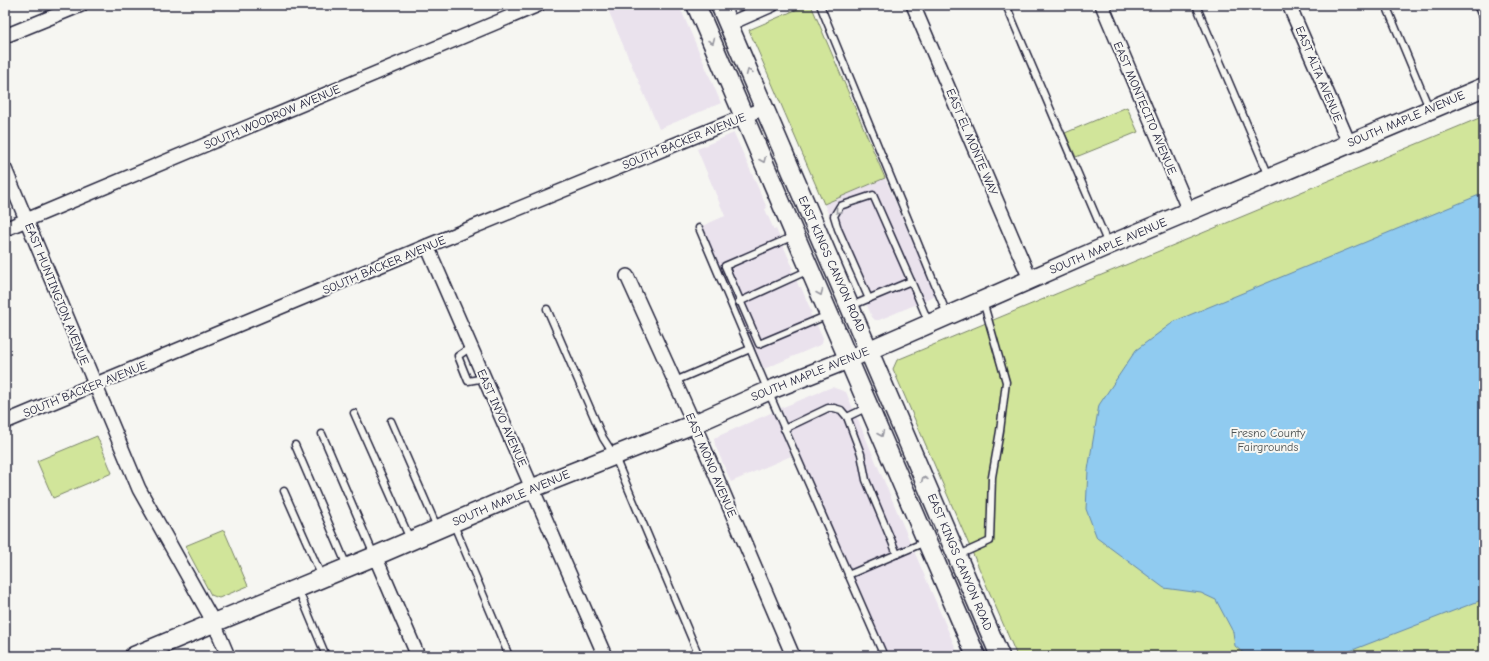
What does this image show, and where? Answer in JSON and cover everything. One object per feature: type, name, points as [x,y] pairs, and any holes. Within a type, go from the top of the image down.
[{"type":"main road","name":"EAST KINGS CANYON ROAD","points":[[696,5],[976,656]]},
{"type":"main road","name":"EAST KINGS CANYON ROAD","points":[[720,5],[870,350],[1000,656]]},
{"type":"main road","name":"SOUTH MAPLE AVENUE","points":[[134,656],[348,568],[533,488],[694,424],[768,391],[849,359],[1269,176],[1484,87]]},
{"type":"main road","points":[[937,565],[959,592],[986,656]]},
{"type":"street","points":[[5,36],[81,5]]},
{"type":"street","name":"SOUTH WOODROW AVENUE","points":[[5,229],[538,5]]},
{"type":"street","points":[[729,24],[772,5]]},
{"type":"street","name":"EAST EL MONTE WAY","points":[[913,5],[1030,279]]},
{"type":"street","name":"EAST MONTECITO AVENUE","points":[[1102,5],[1189,211]]},
{"type":"street","name":"EAST ALTA AVENUE","points":[[1289,5],[1349,143]]},
{"type":"street","points":[[1481,5],[1484,12]]},
{"type":"street","name":"SOUTH BACKER AVENUE","points":[[5,422],[95,386],[427,246],[764,108]]},
{"type":"street","name":"EAST HUNTINGTON AVENUE","points":[[5,169],[139,489],[214,623],[228,656]]},
{"type":"street","name":"EAST INYO AVENUE","points":[[427,246],[605,656]]},
{"type":"street","name":"EAST MONO AVENUE","points":[[627,276],[694,424],[793,656]]},
{"type":"street","points":[[375,556],[418,656]]},
{"type":"lane","points":[[820,5],[948,316]]},
{"type":"lane","points":[[1006,5],[1109,245]]},
{"type":"lane","points":[[1196,5],[1269,176]]},
{"type":"lane","points":[[1386,5],[1430,109]]},
{"type":"lane","points":[[869,298],[838,229],[834,216],[840,206],[873,195],[930,324]]},
{"type":"lane","points":[[699,228],[784,429],[884,656]]},
{"type":"lane","points":[[796,236],[725,266],[739,302],[759,344],[829,314]]},
{"type":"lane","points":[[739,302],[810,269]]},
{"type":"lane","points":[[851,306],[911,281]]},
{"type":"lane","points":[[957,555],[990,542],[992,477],[1006,382],[983,301]]},
{"type":"lane","points":[[547,309],[603,438],[614,455],[699,656]]},
{"type":"lane","points":[[675,381],[750,349]]},
{"type":"lane","points":[[846,417],[869,406]]},
{"type":"lane","points":[[784,429],[828,408],[841,410],[846,417],[862,454],[866,480],[897,554]]},
{"type":"lane","points":[[354,413],[411,541]]},
{"type":"lane","points":[[391,421],[509,656]]},
{"type":"lane","points":[[322,434],[375,556]]},
{"type":"lane","points":[[295,445],[348,568]]},
{"type":"lane","points":[[284,491],[322,578]]},
{"type":"lane","points":[[848,575],[927,541]]},
{"type":"lane","points":[[298,588],[326,656]]},
{"type":"shaded area","points":[[606,5],[679,5],[721,103],[659,129]]},
{"type":"shaded area","points":[[734,133],[767,208],[765,209],[774,230],[776,229],[793,268],[791,269],[799,287],[801,287],[812,313],[810,313],[823,339],[822,344],[764,369],[702,226],[725,216],[697,149]]},
{"type":"shaded area","points":[[885,178],[936,296],[879,320],[875,320],[872,317],[824,204]]},
{"type":"shaded area","points":[[832,387],[846,392],[959,656],[886,656],[781,408]]},
{"type":"shaded area","points":[[773,412],[791,456],[731,482],[715,445],[714,438]]},
{"type":"green space","points":[[807,5],[811,5],[885,178],[824,204],[749,30]]},
{"type":"green space","points":[[1127,107],[1138,132],[1076,157],[1065,133]]},
{"type":"green space","name":"Fresno County Fairgrounds","points":[[1484,116],[1484,656],[1017,656],[893,369],[897,360]]},
{"type":"green space","points":[[97,436],[112,473],[53,498],[37,461]]},
{"type":"green space","points":[[224,530],[248,586],[219,598],[211,595],[185,546]]},
{"type":"water","points":[[1484,193],[1484,599],[1337,656],[1247,656],[1235,646],[1233,632],[1216,600],[1201,593],[1164,588],[1097,538],[1086,509],[1088,470],[1099,405],[1136,350],[1175,321]]}]
